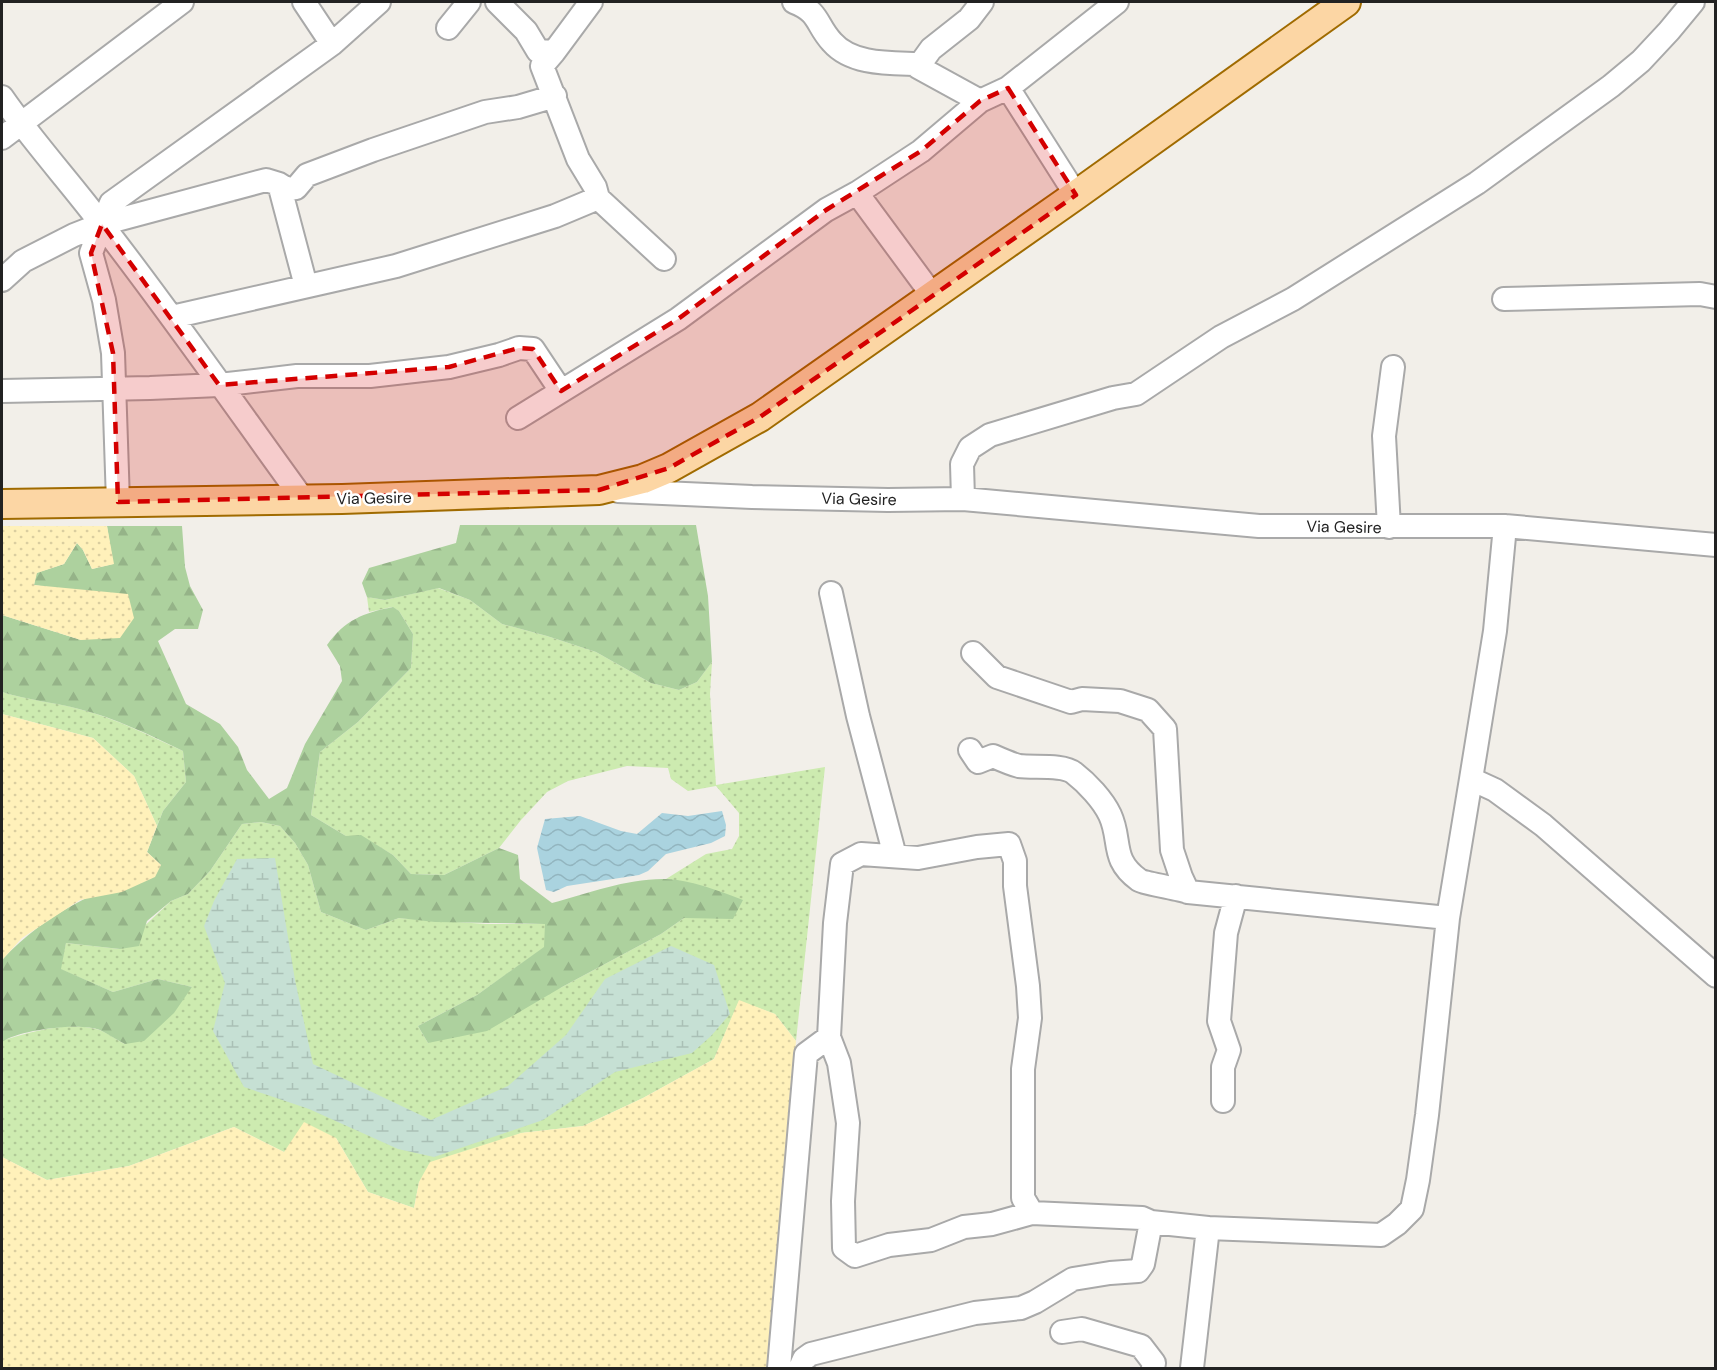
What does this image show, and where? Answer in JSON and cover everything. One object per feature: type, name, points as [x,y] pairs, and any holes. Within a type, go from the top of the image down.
[{"type":"main road","points":[[599,490],[643,479],[669,468],[760,417],[1346,2]]},
{"type":"main road","name":"Via Gesire","points":[[2,504],[342,499],[599,490]]},
{"type":"street","points":[[2,138],[182,2]]},
{"type":"street","points":[[304,2],[332,44]]},
{"type":"street","points":[[118,502],[114,353],[104,300],[91,253],[111,203],[332,44],[379,2]]},
{"type":"street","points":[[448,28],[470,2]]},
{"type":"street","points":[[497,2],[526,32],[538,51],[554,52]]},
{"type":"street","points":[[591,2],[542,66],[578,159],[595,187],[598,198],[664,259]]},
{"type":"street","points":[[794,2],[804,6],[817,17],[832,42],[844,51],[881,63],[917,64],[918,67],[980,101]]},
{"type":"street","points":[[918,67],[931,49],[969,19],[982,2]]},
{"type":"street","points":[[518,418],[678,319],[826,210],[857,193],[921,151],[980,101],[1008,88],[1117,2]]},
{"type":"street","points":[[963,499],[962,464],[970,448],[990,435],[1113,398],[1136,394],[1221,337],[1293,299],[1477,183],[1611,86],[1641,61],[1670,31],[1693,2]]},
{"type":"street","points":[[1008,88],[1076,195]]},
{"type":"street","points":[[2,280],[23,261],[74,235],[102,224],[266,180],[287,189],[296,188],[307,175],[373,150],[485,112],[518,107],[555,96]]},
{"type":"street","points":[[2,97],[20,124],[102,224],[172,317],[302,498]]},
{"type":"street","points":[[279,184],[306,286]]},
{"type":"street","points":[[857,193],[933,296]]},
{"type":"street","points":[[172,317],[246,302],[396,266],[555,216],[598,198]]},
{"type":"street","points":[[1504,299],[1700,294],[1716,297]]},
{"type":"street","points":[[2,391],[219,385],[297,376],[370,376],[449,367],[519,348],[533,349],[561,391]]},
{"type":"street","points":[[1389,527],[1384,436],[1394,367]]},
{"type":"street","name":"Via Gesire","points":[[599,490],[752,497],[963,499],[1259,526],[1505,526],[1716,545]]},
{"type":"street","points":[[1032,1213],[1023,1198],[1023,1069],[1030,1018],[1015,886],[1015,861],[1009,844],[976,847],[918,858],[861,854],[842,864],[835,923],[829,1036],[839,1064],[848,1123],[843,1201],[843,1248],[855,1256],[889,1245],[931,1240],[964,1227],[992,1224],[1032,1213],[1142,1218],[1151,1222],[1208,1228],[1381,1236],[1412,1209],[1427,1114],[1448,918],[1496,631],[1505,526]]},
{"type":"street","points":[[831,593],[858,716],[895,856]]},
{"type":"street","points":[[973,653],[997,677],[1071,702],[1082,699],[1120,701],[1148,710],[1165,729],[1172,850],[1188,892]]},
{"type":"street","points":[[970,750],[978,762],[993,756],[1016,765],[1072,771],[1098,797],[1111,816],[1122,865],[1141,882],[1188,892],[1448,918]]},
{"type":"street","points":[[1470,779],[1495,790],[1542,825],[1716,976]]},
{"type":"street","points":[[1223,1101],[1223,1067],[1229,1050],[1219,1022],[1226,933],[1236,896]]},
{"type":"street","points":[[779,1368],[806,1054],[829,1036]]},
{"type":"street","points":[[800,1368],[804,1359],[811,1354],[975,1313],[1021,1308],[1073,1279],[1138,1271],[1143,1264],[1151,1222]]},
{"type":"street","points":[[1192,1368],[1208,1228]]},
{"type":"street","points":[[1062,1332],[1082,1329],[1142,1346],[1154,1363],[1153,1368]]},
{"type":"highlighted area","points":[[1008,88],[1076,195],[760,417],[669,468],[599,490],[118,502],[113,353],[91,253],[102,224],[219,385],[449,367],[519,348],[533,349],[561,391],[678,319],[826,210],[921,151],[980,101]]},
{"type":"green space","points":[[460,525],[696,525],[708,596],[712,662],[697,682],[679,690],[651,683],[596,652],[502,624],[470,600],[439,588],[385,600],[367,597],[362,583],[369,568],[456,543]]},
{"type":"green space","points":[[107,526],[182,526],[185,567],[190,586],[203,610],[198,629],[175,629],[158,641],[186,704],[220,724],[238,747],[247,770],[269,799],[287,788],[305,744],[342,681],[340,666],[327,645],[341,629],[356,619],[393,607],[399,611],[413,634],[411,668],[358,722],[320,752],[311,815],[346,836],[361,835],[393,855],[411,874],[444,875],[499,848],[518,855],[520,879],[552,903],[637,881],[666,879],[705,886],[743,900],[733,919],[684,918],[661,934],[562,987],[487,1031],[428,1043],[418,1026],[477,995],[544,947],[545,924],[435,922],[399,918],[366,930],[321,912],[308,865],[295,843],[280,826],[261,822],[242,824],[210,871],[188,894],[171,901],[147,921],[139,946],[120,949],[66,943],[61,969],[113,992],[158,979],[192,987],[174,1013],[144,1041],[125,1044],[100,1030],[64,1027],[22,1034],[2,1042],[2,960],[56,915],[96,893],[161,865],[147,852],[163,811],[186,782],[183,751],[106,717],[2,692],[2,615],[81,640],[68,590],[34,585],[36,573],[64,564],[77,543],[92,569],[113,564]]},
{"type":"green space","points":[[438,588],[470,600],[502,624],[596,652],[651,683],[679,690],[697,682],[712,662],[710,694],[716,785],[825,767],[796,1041],[775,1014],[739,1001],[714,1059],[643,1098],[583,1126],[521,1133],[419,1182],[414,1208],[368,1192],[336,1138],[284,1152],[234,1127],[129,1166],[47,1180],[2,1157],[2,1042],[4,1040],[38,1031],[73,1026],[100,1030],[125,1044],[192,987],[158,979],[113,992],[60,969],[66,943],[120,949],[171,901],[188,894],[210,871],[242,824],[261,822],[280,826],[295,843],[308,865],[321,912],[366,930],[399,918],[486,924],[545,924],[545,947],[477,995],[418,1026],[428,1043],[562,987],[661,934],[684,918],[706,887],[666,879],[706,854],[732,849],[739,836],[739,813],[716,786],[688,791],[671,779],[668,768],[627,766],[568,781],[547,792],[499,848],[444,875],[411,874],[393,855],[361,836],[346,836],[311,815],[320,752],[358,722],[411,668],[413,634],[399,611],[392,607],[369,612],[367,597],[385,600]]},
{"type":"green space","points":[[2,692],[106,717],[183,751],[186,782],[163,811],[157,826],[134,776],[93,738],[2,714]]},
{"type":"green space","points":[[275,858],[295,980],[313,1064],[431,1120],[508,1086],[566,1035],[605,979],[671,946],[714,965],[730,1014],[692,1053],[615,1072],[543,1120],[434,1157],[398,1149],[309,1109],[244,1087],[213,1031],[225,983],[204,926],[214,901],[237,859]]},
{"type":"sand","points":[[2,526],[107,526],[114,564],[92,569],[77,543],[64,564],[37,573],[34,585],[128,594],[134,618],[120,638],[81,640],[2,615]]},
{"type":"sand","points":[[2,714],[93,738],[134,776],[157,826],[147,852],[161,865],[155,877],[122,892],[80,900],[22,938],[2,960]]},
{"type":"sand","points":[[739,1000],[775,1014],[796,1041],[767,1368],[2,1368],[2,1157],[47,1180],[129,1166],[234,1127],[284,1152],[304,1122],[336,1138],[368,1192],[414,1208],[419,1182],[430,1162],[521,1133],[583,1126],[643,1098],[714,1059]]},
{"type":"water","points":[[722,811],[726,825],[725,836],[711,843],[666,854],[648,871],[639,875],[567,886],[554,892],[546,890],[537,848],[545,819],[580,816],[621,831],[637,834],[662,813],[688,816]]}]
